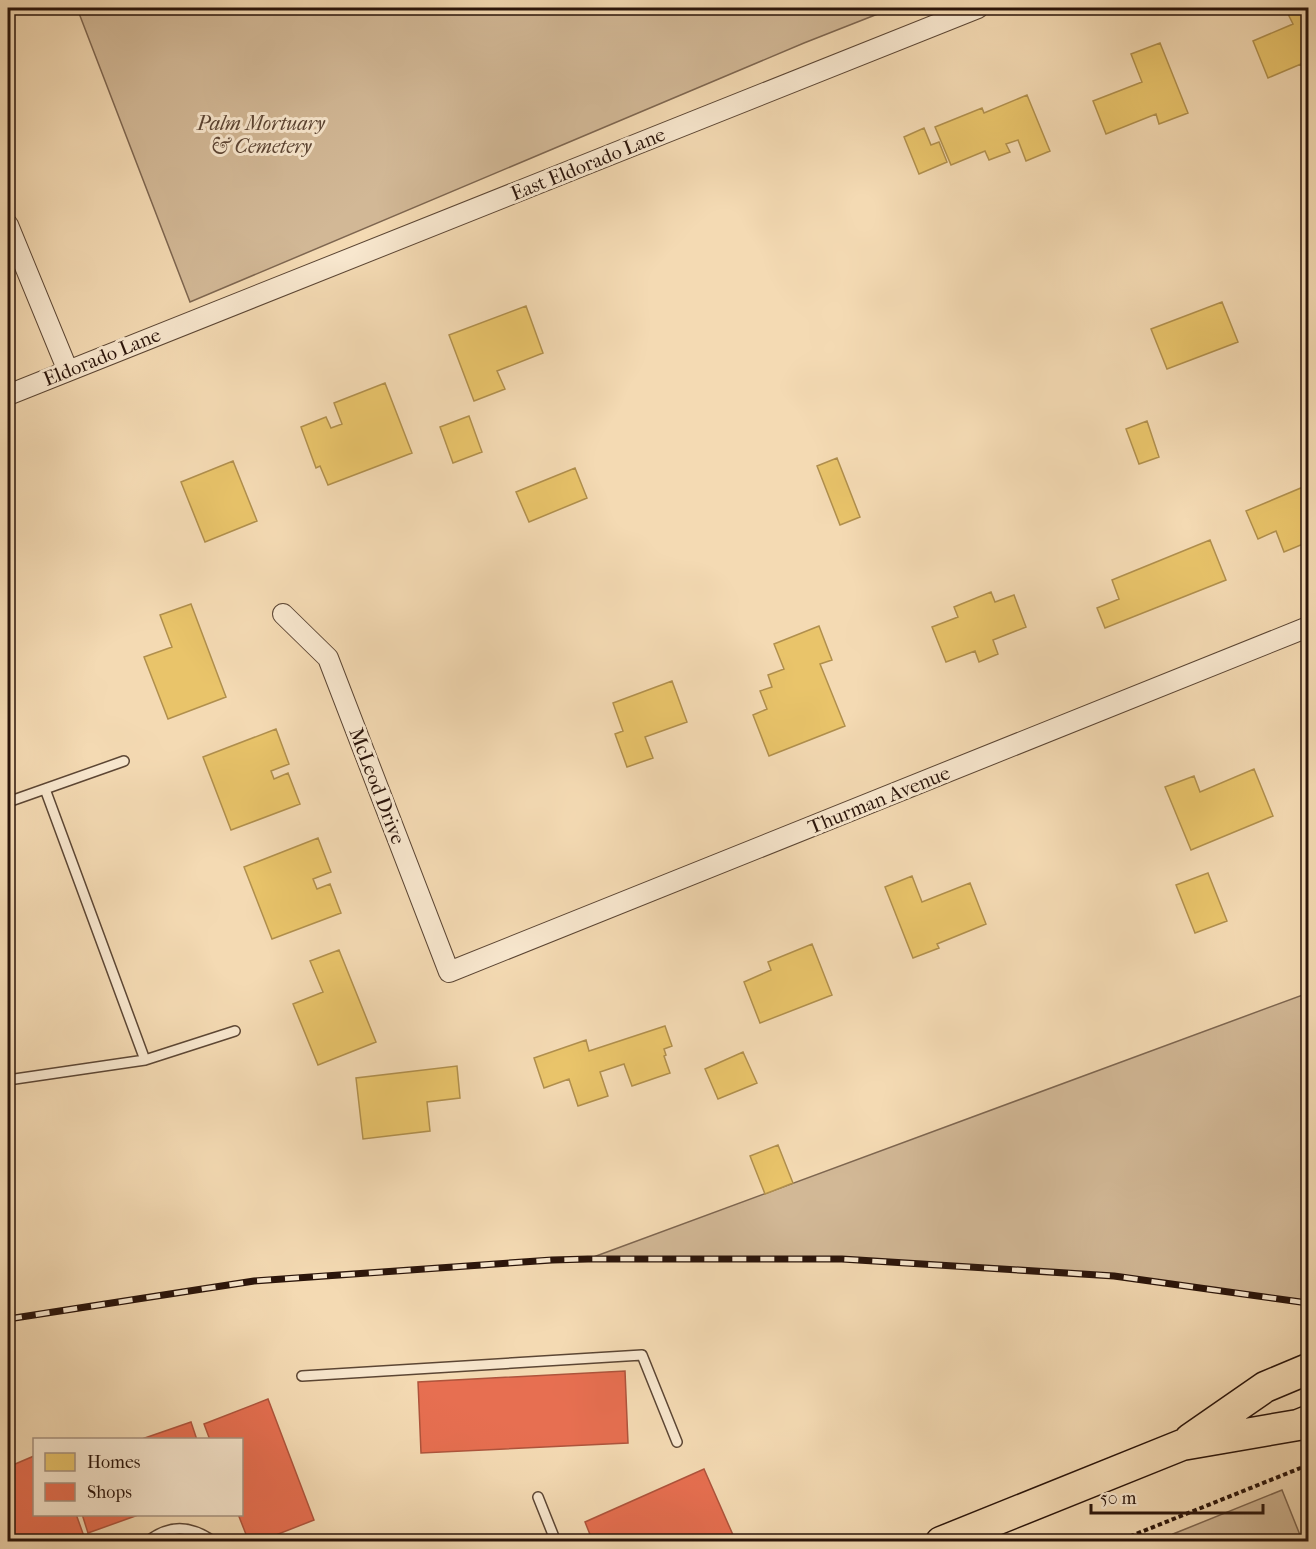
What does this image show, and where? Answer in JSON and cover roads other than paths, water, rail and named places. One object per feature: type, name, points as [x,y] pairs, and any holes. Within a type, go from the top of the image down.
[{"type":"main road","points":[[1182,1445],[1265,1387],[1308,1369]]},
{"type":"main road","points":[[941,1542],[1182,1445],[1298,1425],[1308,1421]]},
{"type":"street","name":"East Eldorado Lane","points":[[198,320],[978,8]]},
{"type":"street","points":[[8,225],[68,371]]},
{"type":"street","name":"Eldorado Lane","points":[[8,395],[198,320]]},
{"type":"street","name":"McLeod Drive","points":[[283,614],[328,658],[449,972]]},
{"type":"street","name":"Thurman Avenue","points":[[449,972],[1308,627]]},
{"type":"lane","points":[[8,802],[124,761]]},
{"type":"lane","points":[[45,789],[145,1060]]},
{"type":"lane","points":[[8,1080],[145,1060],[235,1031]]},
{"type":"lane","points":[[302,1376],[642,1355],[676,1442]]},
{"type":"lane","points":[[538,1497],[556,1542]]},
{"type":"lane","points":[[147,1542],[157,1534],[172,1528],[188,1528],[202,1533],[214,1542]]},
{"type":"railway","points":[[8,1319],[254,1281],[588,1259],[842,1259],[1114,1276],[1308,1303]]},
{"type":"park label","name":"Palm Mortuary & Cemetery","points":[[261,134]]}]
